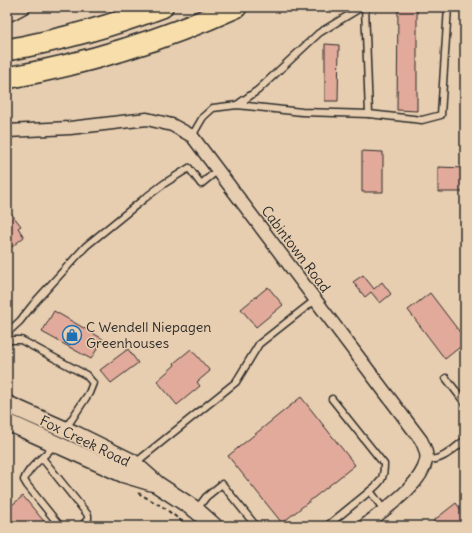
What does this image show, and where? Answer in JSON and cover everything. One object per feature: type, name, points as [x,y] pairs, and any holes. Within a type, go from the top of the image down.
[{"type":"highway","points":[[7,50],[59,39],[102,27],[162,7]]},
{"type":"highway","points":[[7,78],[102,56],[164,35],[236,7]]},
{"type":"main road","name":"Fox Creek Road","points":[[7,404],[60,437],[129,469],[158,485],[196,510],[213,526]]},
{"type":"main road","name":"Fox Creek Road","points":[[7,422],[60,437]]},
{"type":"street","points":[[8,12],[24,7]]},
{"type":"street","name":"Cabintown Road","points":[[7,131],[70,128],[148,119],[172,125],[192,136],[421,440],[426,452],[426,460]]},
{"type":"street","points":[[364,526],[413,484],[422,473],[426,460]]},
{"type":"lane","points":[[237,105],[258,90],[319,33],[362,7]]},
{"type":"lane","points":[[365,7],[368,114]]},
{"type":"lane","points":[[192,136],[203,117],[214,108],[237,105],[302,112],[368,114],[422,120],[441,115],[448,7]]},
{"type":"lane","points":[[7,333],[20,321],[35,302],[86,246],[145,198],[189,168],[201,184],[218,170]]},
{"type":"lane","points":[[129,469],[236,382],[259,344],[315,300]]},
{"type":"lane","points":[[7,340],[21,340],[86,375],[93,383],[89,393],[60,437],[26,474],[24,480],[60,526]]},
{"type":"lane","points":[[446,378],[465,403]]},
{"type":"lane","points":[[327,526],[380,483],[384,474],[384,464],[332,399]]},
{"type":"lane","points":[[426,460],[434,461],[442,458],[465,440]]},
{"type":"lane","points":[[42,458],[88,515],[88,519],[82,526]]},
{"type":"lane","points":[[196,510],[206,497],[222,484],[256,526]]},
{"type":"lane","points":[[370,491],[384,510]]},
{"type":"building","points":[[398,7],[417,7],[417,111],[397,110]]},
{"type":"building","points":[[325,44],[339,45],[338,101],[325,101]]},
{"type":"building","points":[[362,151],[383,152],[383,192],[362,192]]},
{"type":"building","points":[[438,167],[465,168],[465,192],[438,192]]},
{"type":"building","points":[[7,208],[21,226],[18,228],[24,237],[8,250],[7,248]]},
{"type":"building","points":[[363,275],[374,289],[382,282],[391,294],[380,303],[371,292],[365,297],[353,282]]},
{"type":"building","points":[[268,287],[283,305],[256,327],[241,309]]},
{"type":"building","points":[[430,293],[465,339],[465,343],[445,359],[408,310]]},
{"type":"building","name":"C Wendell Niepagen Greenhouses","points":[[54,311],[103,339],[91,359],[42,332]]},
{"type":"building","points":[[128,349],[138,363],[111,383],[100,370]]},
{"type":"building","points":[[191,349],[210,371],[197,382],[200,386],[177,405],[157,381],[175,365],[174,363]]},
{"type":"building","points":[[301,397],[355,465],[282,523],[228,456]]},
{"type":"building","points":[[23,496],[47,525],[46,526],[7,526],[7,509]]},
{"type":"building","points":[[456,503],[465,515],[465,522],[460,526],[437,526],[433,521]]},
{"type":"place","name":"C Wendell Niepagen Greenhouses","points":[[72,335]]}]
